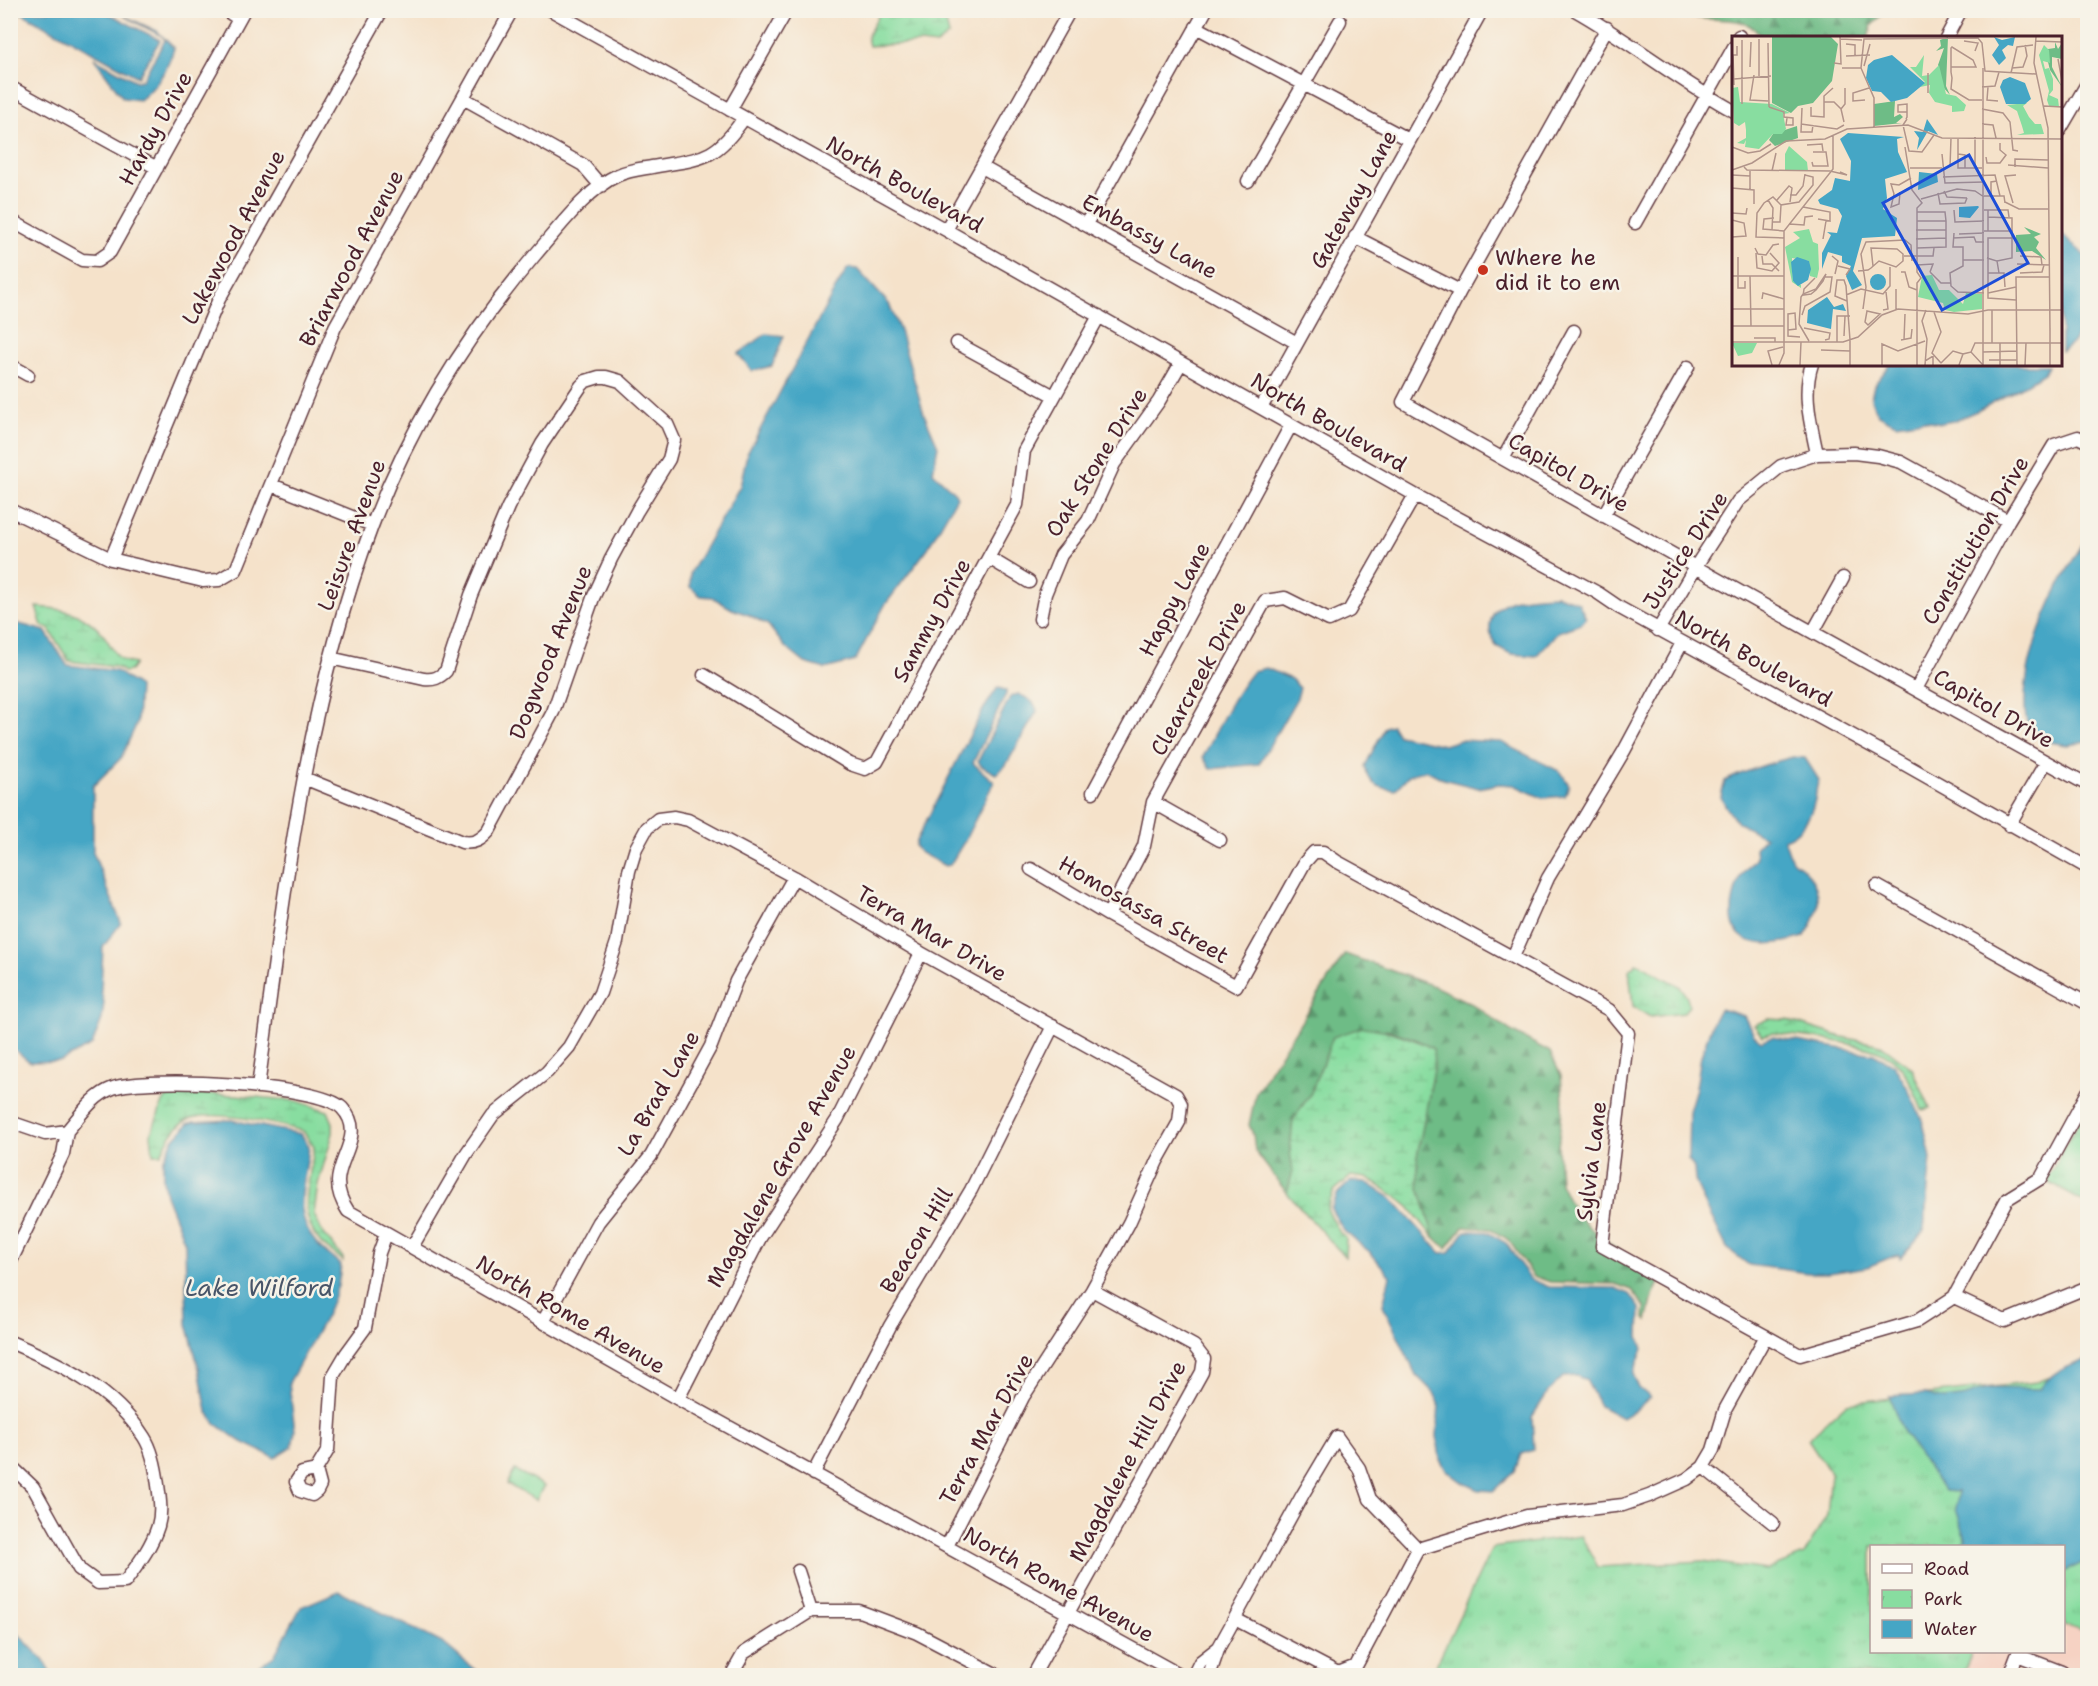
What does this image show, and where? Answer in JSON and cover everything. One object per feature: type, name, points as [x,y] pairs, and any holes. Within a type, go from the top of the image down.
[{"type":"street","points":[[225,10],[242,15]]},
{"type":"street","name":"Lakewood Avenue","points":[[111,559],[219,299],[382,10]]},
{"type":"street","name":"Briarwood Avenue","points":[[111,559],[203,581],[219,580],[236,570],[339,320],[512,10]]},
{"type":"street","name":"North Boulevard","points":[[551,10],[1415,495],[1598,593],[1658,630],[1897,760],[2088,868]]},
{"type":"street","points":[[730,110],[787,10]]},
{"type":"street","points":[[946,230],[1070,10]]},
{"type":"street","points":[[1086,224],[1206,10]]},
{"type":"street","name":"Gateway Lane","points":[[1261,408],[1482,10]]},
{"type":"street","points":[[1575,10],[1607,28],[1706,96],[1732,110]]},
{"type":"street","points":[[1947,36],[1961,10]]},
{"type":"street","name":"Hardy Drive","points":[[10,220],[82,260],[97,261],[110,252],[242,15]]},
{"type":"street","points":[[1248,181],[1340,21]]},
{"type":"street","points":[[1196,27],[1409,140]]},
{"type":"street","name":"Capitol Drive","points":[[1607,28],[1460,291],[1403,402],[1603,516],[1917,688],[2088,785]]},
{"type":"street","points":[[1635,223],[1732,49]]},
{"type":"street","points":[[2062,128],[2088,82]]},
{"type":"street","points":[[10,87],[157,168]]},
{"type":"street","points":[[463,98],[583,165],[601,186]]},
{"type":"street","name":"Leisure Avenue","points":[[258,1087],[290,854],[304,778],[330,658],[350,586],[388,486],[416,431],[468,343],[530,261],[575,210],[601,186],[616,176],[632,170],[708,156],[731,138],[744,118]]},
{"type":"street","name":"Embassy Lane","points":[[982,167],[1297,343]]},
{"type":"street","points":[[1355,237],[1460,291]]},
{"type":"street","name":"Sammy Drive","points":[[704,675],[850,765],[865,769],[877,762],[1017,505],[1024,452],[1099,316]]},
{"type":"street","points":[[1503,459],[1574,331]]},
{"type":"street","points":[[957,343],[1054,396]]},
{"type":"street","name":"Oak Stone Drive","points":[[1040,619],[1045,594],[1061,555],[1088,521],[1114,464],[1159,401],[1181,363]]},
{"type":"street","points":[[10,365],[28,375]]},
{"type":"street","points":[[1811,366],[1807,398],[1817,454]]},
{"type":"street","points":[[1603,516],[1688,367]]},
{"type":"street","name":"Dogwood Avenue","points":[[304,778],[462,842],[476,842],[489,831],[553,712],[593,598],[611,559],[674,449],[674,440],[667,424],[620,381],[606,377],[586,381],[558,418],[520,483],[495,533],[471,595],[449,664],[440,676],[432,680],[424,679],[330,658]]},
{"type":"street","name":"Happy Lane","points":[[1093,792],[1291,425]]},
{"type":"street","name":"Constitution Drive","points":[[1917,688],[2008,521],[2054,445],[2078,437],[2088,442]]},
{"type":"street","name":"Justice Drive","points":[[1658,630],[1695,566],[1738,501],[1781,466],[1817,454],[1854,453],[1901,462],[2008,521]]},
{"type":"street","points":[[272,484],[372,525]]},
{"type":"street","name":"Clearcreek Drive","points":[[1108,915],[1144,846],[1153,802],[1265,601],[1285,598],[1329,620],[1349,611],[1415,495]]},
{"type":"street","points":[[10,510],[111,559]]},
{"type":"street","points":[[989,558],[1029,582]]},
{"type":"street","points":[[1813,632],[1843,578]]},
{"type":"street","points":[[1513,957],[1548,878],[1624,751],[1682,642]]},
{"type":"street","points":[[2009,825],[2046,762]]},
{"type":"street","points":[[1153,802],[1220,840]]},
{"type":"street","name":"Terra Mar Drive","points":[[412,1247],[466,1154],[493,1115],[547,1072],[569,1047],[600,993],[617,942],[629,871],[636,848],[647,828],[658,819],[674,817],[688,820],[794,877],[921,953],[1176,1095],[1181,1104],[1179,1122],[1157,1161],[1129,1223],[1092,1290],[1023,1397],[947,1546]]},
{"type":"street","name":"Sylvia Lane","points":[[1236,986],[1305,862],[1310,854],[1318,851],[1609,1010],[1628,1033],[1602,1246],[1800,1355],[1917,1321],[1954,1297],[2007,1200],[2041,1178],[2088,1092]]},
{"type":"street","name":"Homosassa Street","points":[[1031,869],[1236,986]]},
{"type":"street","name":"La Brad Lane","points":[[543,1322],[598,1222],[651,1156],[711,1046],[736,981],[794,877]]},
{"type":"street","points":[[1877,886],[2088,1004]]},
{"type":"street","name":"Magdalene Grove Avenue","points":[[678,1399],[760,1238],[837,1120],[921,953]]},
{"type":"street","name":"Beacon Hill","points":[[813,1474],[890,1326],[971,1190],[1053,1026]]},
{"type":"street","name":"North Rome Avenue","points":[[67,1131],[92,1100],[113,1088],[138,1084],[225,1084],[328,1099],[342,1108],[351,1124],[351,1139],[338,1179],[340,1199],[348,1211],[678,1399],[1182,1676]]},
{"type":"street","points":[[10,1122],[45,1134],[67,1131],[63,1154],[10,1263]]},
{"type":"street","points":[[316,1470],[328,1450],[333,1376],[365,1328],[379,1253],[386,1234]]},
{"type":"street","points":[[1954,1297],[2005,1321],[2088,1287]]},
{"type":"street","name":"Magdalene Hill Drive","points":[[1033,1676],[1202,1372],[1204,1359],[1194,1346],[1092,1290]]},
{"type":"street","points":[[1235,1618],[1338,1673],[1356,1666],[1418,1549],[1527,1516],[1623,1505],[1687,1479],[1702,1467],[1713,1450],[1725,1410],[1766,1336]]},
{"type":"street","points":[[10,1341],[82,1376],[127,1416],[145,1438],[156,1466],[160,1503],[158,1525],[147,1553],[125,1582],[98,1582],[79,1569],[33,1487],[10,1465]]},
{"type":"street","points":[[1209,1676],[1219,1647],[1337,1437],[1359,1468],[1370,1500],[1418,1549]]},
{"type":"street","points":[[1702,1467],[1773,1523]]},
{"type":"street","points":[[798,1571],[811,1611]]},
{"type":"street","points":[[731,1676],[744,1653],[811,1611],[859,1611],[917,1633],[999,1676]]},
{"type":"street","points":[[1192,1676],[1200,1662],[1219,1647]]},
{"type":"street","points":[[2009,1676],[2017,1654],[2062,1672],[2058,1676]]},
{"type":"shaded area","points":[[2065,1594],[2087,1602],[2087,1671],[2083,1675],[2066,1675],[2025,1653],[2065,1653]]},
{"type":"shaded area","points":[[1958,1653],[2014,1653],[2003,1676],[1959,1675]]},
{"type":"green space","points":[[881,10],[939,11],[944,15],[949,35],[936,45],[921,43],[869,46],[867,37]]},
{"type":"green space","points":[[1684,11],[1885,11],[1872,25],[1869,36],[1760,36],[1754,28],[1744,23],[1690,16]]},
{"type":"green space","points":[[36,607],[62,610],[86,619],[105,636],[121,659],[135,664],[130,671],[124,672],[116,667],[69,661],[49,629],[42,626]]},
{"type":"green space","points":[[1345,954],[1434,986],[1472,1004],[1511,1031],[1550,1052],[1561,1076],[1563,1101],[1558,1147],[1560,1183],[1573,1210],[1589,1227],[1659,1283],[1653,1296],[1647,1321],[1644,1317],[1645,1307],[1632,1290],[1615,1284],[1550,1282],[1533,1276],[1508,1239],[1489,1229],[1463,1227],[1447,1248],[1434,1238],[1419,1188],[1417,1156],[1434,1069],[1433,1049],[1415,1039],[1388,1030],[1333,1037],[1311,1093],[1293,1120],[1290,1152],[1293,1171],[1287,1193],[1255,1151],[1253,1134],[1249,1125],[1256,1092]]},
{"type":"green space","points":[[1636,963],[1680,987],[1689,1006],[1683,1013],[1650,1017],[1633,1006],[1629,970]]},
{"type":"green space","points":[[1768,1019],[1787,1020],[1842,1037],[1881,1045],[1912,1068],[1930,1108],[1922,1110],[1906,1074],[1889,1057],[1839,1042],[1772,1033],[1762,1036],[1754,1025]]},
{"type":"green space","points":[[1363,1027],[1399,1034],[1433,1049],[1434,1069],[1417,1156],[1419,1188],[1434,1238],[1409,1207],[1394,1195],[1367,1178],[1351,1176],[1334,1191],[1327,1209],[1340,1233],[1346,1238],[1345,1257],[1287,1193],[1293,1171],[1290,1152],[1293,1120],[1311,1093],[1333,1037]]},
{"type":"green space","points":[[169,1093],[236,1095],[297,1101],[328,1111],[333,1123],[333,1133],[318,1184],[314,1214],[321,1230],[343,1261],[321,1243],[309,1221],[307,1196],[314,1147],[303,1131],[243,1118],[197,1117],[177,1127],[161,1154],[153,1154],[151,1134],[163,1102]]},
{"type":"green space","points":[[2087,1107],[2087,1204],[2046,1181]]},
{"type":"green space","points":[[2087,1364],[2087,1633],[2065,1625],[2065,1545],[1870,1545],[1870,1653],[1972,1653],[1962,1675],[1431,1676],[1492,1548],[1581,1536],[1598,1567],[1703,1561],[1767,1570],[1804,1555],[1827,1515],[1831,1474],[1808,1439],[1847,1403],[2037,1382]]},
{"type":"green space","points":[[515,1470],[544,1486],[536,1500],[507,1484]]},
{"type":"water","points":[[18,11],[104,11],[160,40],[138,77]]},
{"type":"water","points":[[124,16],[157,31],[162,36]]},
{"type":"water","points":[[162,36],[174,48],[161,77],[140,100],[123,98],[94,58],[136,81],[142,80],[165,40]]},
{"type":"water","points":[[2062,235],[2087,257],[2088,321],[2072,344],[2062,350]]},
{"type":"water","points":[[848,268],[857,269],[889,304],[900,331],[924,414],[938,446],[933,472],[957,497],[928,548],[885,605],[855,661],[825,669],[805,663],[785,647],[768,625],[712,597],[701,596],[690,587],[690,573],[740,486],[747,454]]},
{"type":"water","points":[[766,334],[784,336],[772,366],[752,371],[738,354]]},
{"type":"water","points":[[1889,366],[2048,366],[2044,373],[1979,410],[1953,421],[1941,423],[1924,420],[1896,424],[1878,415],[1871,399],[1874,385]]},
{"type":"water","points":[[2087,537],[2087,742],[2067,745],[2044,741],[2029,726],[2025,713],[2026,685],[2036,640],[2044,618]]},
{"type":"water","points":[[1557,595],[1578,602],[1586,618],[1580,624],[1558,632],[1536,656],[1511,654],[1496,646],[1490,629],[1492,616],[1505,603],[1526,597]]},
{"type":"water","points":[[12,622],[45,631],[67,665],[116,671],[139,687],[137,723],[121,758],[93,786],[93,852],[121,923],[103,947],[102,1019],[92,1045],[61,1061],[30,1062],[11,1047]]},
{"type":"water","points":[[1266,668],[1291,679],[1300,688],[1297,698],[1259,764],[1210,769],[1203,757],[1238,691],[1253,671]]},
{"type":"water","points":[[998,687],[1006,691],[1006,694],[973,763],[994,782],[964,842],[950,865],[945,866],[919,852],[915,846],[916,841],[983,710]]},
{"type":"water","points":[[1018,694],[1032,702],[1037,711],[1006,765],[996,774],[981,766],[978,761],[1010,697]]},
{"type":"water","points":[[1392,725],[1398,735],[1444,745],[1460,740],[1501,742],[1561,772],[1569,785],[1565,796],[1542,798],[1514,785],[1499,784],[1478,788],[1443,779],[1426,770],[1409,775],[1395,790],[1378,786],[1369,778],[1365,766],[1385,727]]},
{"type":"water","points":[[1793,757],[1805,758],[1819,780],[1815,800],[1807,820],[1795,833],[1784,839],[1793,861],[1801,866],[1814,883],[1818,901],[1817,910],[1804,937],[1769,944],[1755,942],[1743,938],[1736,930],[1732,917],[1733,901],[1740,877],[1756,858],[1755,848],[1765,837],[1738,822],[1721,797],[1725,781],[1758,767]]},
{"type":"water","points":[[1720,1009],[1744,1016],[1754,1035],[1761,1041],[1772,1037],[1873,1054],[1894,1065],[1923,1122],[1931,1158],[1924,1229],[1900,1258],[1899,1255],[1894,1256],[1867,1267],[1829,1273],[1809,1273],[1749,1265],[1727,1248],[1702,1198],[1695,1180],[1694,1168],[1688,1159],[1689,1111],[1696,1088],[1701,1056]]},
{"type":"water","name":"Lake Wilford","points":[[231,1120],[301,1134],[309,1146],[302,1196],[304,1220],[317,1244],[341,1265],[338,1286],[326,1316],[289,1383],[295,1431],[292,1447],[275,1458],[238,1440],[215,1423],[207,1411],[187,1324],[185,1243],[166,1195],[163,1180],[163,1161],[173,1140],[188,1124]]},
{"type":"water","points":[[1351,1181],[1366,1182],[1391,1198],[1441,1253],[1450,1252],[1465,1231],[1487,1232],[1506,1243],[1530,1279],[1549,1287],[1615,1288],[1630,1294],[1640,1308],[1639,1337],[1643,1349],[1633,1374],[1639,1388],[1650,1397],[1637,1409],[1622,1418],[1600,1406],[1586,1380],[1577,1376],[1563,1377],[1548,1392],[1532,1417],[1534,1450],[1521,1454],[1515,1471],[1493,1491],[1479,1490],[1462,1482],[1446,1470],[1440,1460],[1437,1436],[1439,1403],[1434,1393],[1416,1375],[1383,1305],[1390,1276],[1371,1253],[1344,1231],[1331,1209],[1338,1193]]},
{"type":"water","points":[[2087,1359],[2087,1564],[2082,1563],[2065,1572],[2065,1545],[1963,1545],[1966,1539],[1956,1509],[1958,1492],[1944,1491],[1903,1432],[1889,1396],[1925,1394],[1944,1399],[1966,1396],[1988,1388],[2040,1389],[2056,1373]]},
{"type":"water","points":[[339,1591],[444,1644],[481,1675],[246,1675],[274,1656],[301,1607]]},
{"type":"water","points":[[10,1625],[44,1661],[52,1675],[11,1675]]},
{"type":"place","name":"Where he did it to em","points":[[1483,270]]}]
